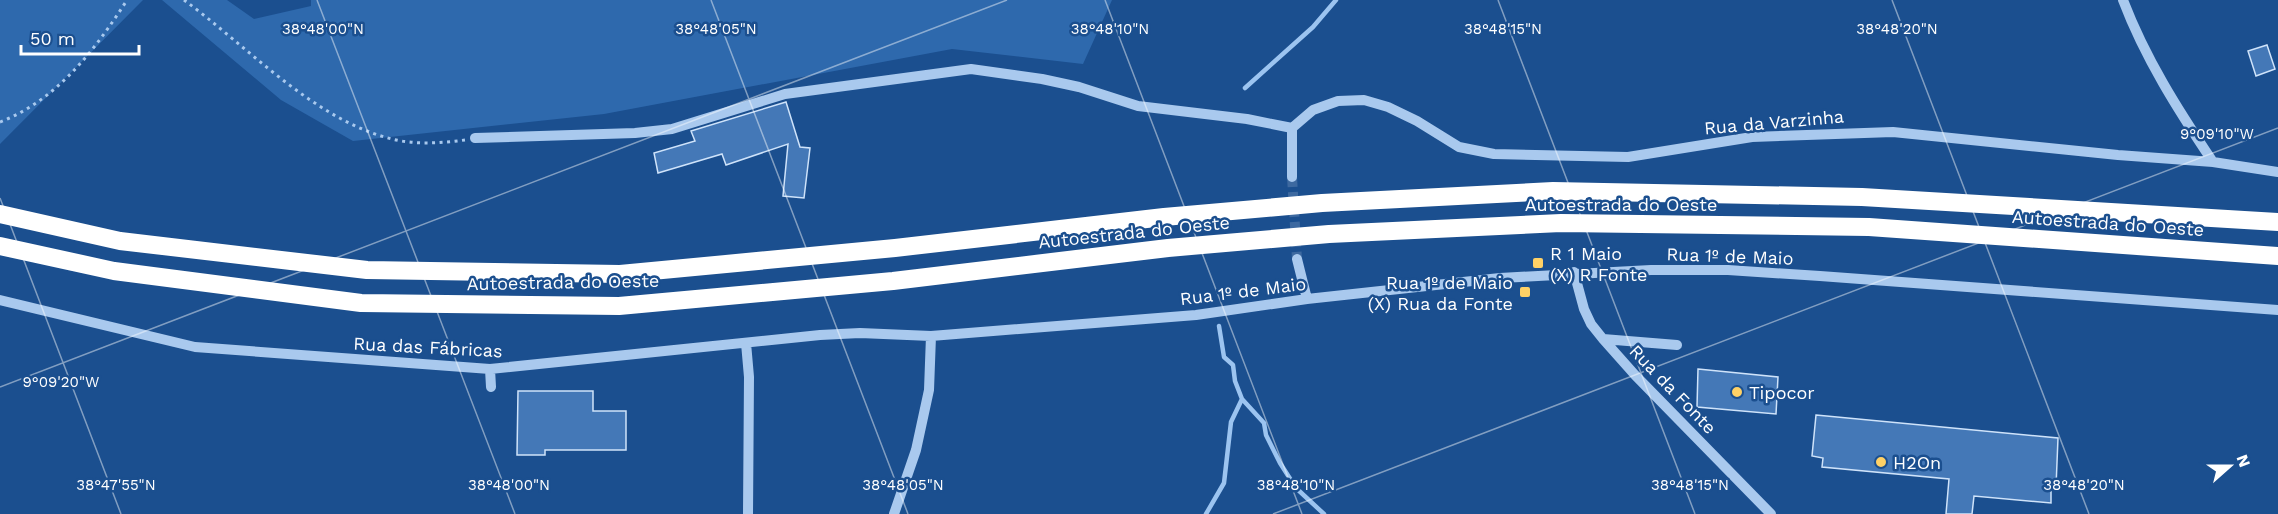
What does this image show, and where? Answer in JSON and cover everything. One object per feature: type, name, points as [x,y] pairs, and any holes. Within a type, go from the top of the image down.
[{"type":"highway","name":"Autoestrada do Oeste","points":[[0,213],[120,241],[367,270],[620,274],[895,248],[1175,216],[1322,203],[1553,191],[1863,197],[2278,222]]},
{"type":"highway","name":"Autoestrada do Oeste","points":[[0,246],[114,271],[361,303],[619,306],[893,281],[1168,248],[1317,235],[1562,223],[1869,227],[2278,256]]},
{"type":"street","points":[[2123,0],[2132,25],[2159,78],[2213,162]]},
{"type":"street","points":[[475,138],[635,133],[672,129],[785,94],[971,69],[1042,79],[1079,87],[1147,108],[1247,119],[1292,128],[1292,177]]},
{"type":"street","name":"Rua da Varzinha","points":[[1292,128],[1313,110],[1338,101],[1364,100],[1388,107],[1417,121],[1459,147],[1494,154],[1628,157],[1752,137],[1893,132],[2118,155],[2213,162],[2278,172]]},
{"type":"street","points":[[1297,259],[1307,299]]},
{"type":"street","name":"Rua 1º de Maio","points":[[931,336],[1196,315],[1437,284],[1574,272],[1650,270],[1750,272],[2278,310]]},
{"type":"street","name":"Rua da Fonte","points":[[1574,272],[1584,309],[1591,324],[1603,339],[1635,375],[1771,514]]},
{"type":"street","name":"Rua das Fábricas","points":[[0,300],[195,347],[490,369],[860,333],[931,336]]},
{"type":"street","points":[[894,514],[916,450],[929,390],[931,336]]},
{"type":"street","points":[[1603,339],[1677,345]]},
{"type":"street","points":[[746,343],[749,376],[748,514]]},
{"type":"street","points":[[490,369],[491,387]]},
{"type":"path","points":[[0,122],[21,114],[57,88],[87,56],[127,0]]},
{"type":"path","points":[[184,0],[256,60],[337,116],[366,131],[393,139],[421,142],[451,142],[475,138]]},
{"type":"shaded area","points":[[0,0],[143,0],[0,144]]},
{"type":"shaded area","points":[[162,0],[227,0],[254,19],[311,6],[311,0],[1112,0],[1083,64],[952,49],[604,114],[353,141],[281,100]]},
{"type":"building","points":[[2267,45],[2275,69],[2256,76],[2248,51]]},
{"type":"building","points":[[786,102],[800,147],[810,148],[804,198],[783,196],[788,144],[726,165],[722,154],[658,173],[654,153],[695,141],[691,131]]},
{"type":"building","name":"Tipocor","points":[[1698,369],[1778,377],[1776,414],[1697,407]]},
{"type":"building","points":[[518,391],[593,391],[593,411],[626,411],[626,450],[545,450],[545,455],[517,455]]},
{"type":"building","name":"H2On","points":[[1816,415],[2058,438],[2056,487],[2051,487],[2051,503],[1974,496],[1972,514],[1946,514],[1949,479],[1822,467],[1823,458],[1812,456]]},
{"type":"waterway","points":[[1245,88],[1313,27],[1336,0]]},
{"type":"waterway","points":[[1219,326],[1224,357],[1233,365],[1235,381],[1242,399],[1264,423],[1266,435],[1296,488],[1324,514]]},
{"type":"waterway","points":[[1206,514],[1224,483],[1231,422],[1242,399]]},
{"type":"tunnel","points":[[1292,177],[1297,259]]},
{"type":"place","name":"R 1 Maio (X) R Fonte","points":[[1538,263]]},
{"type":"place","name":"Rua 1º de Maio (X) Rua da Fonte","points":[[1525,292]]},
{"type":"place","name":"Tipocor","points":[[1737,392]]},
{"type":"place","name":"H2On","points":[[1881,462]]}]
